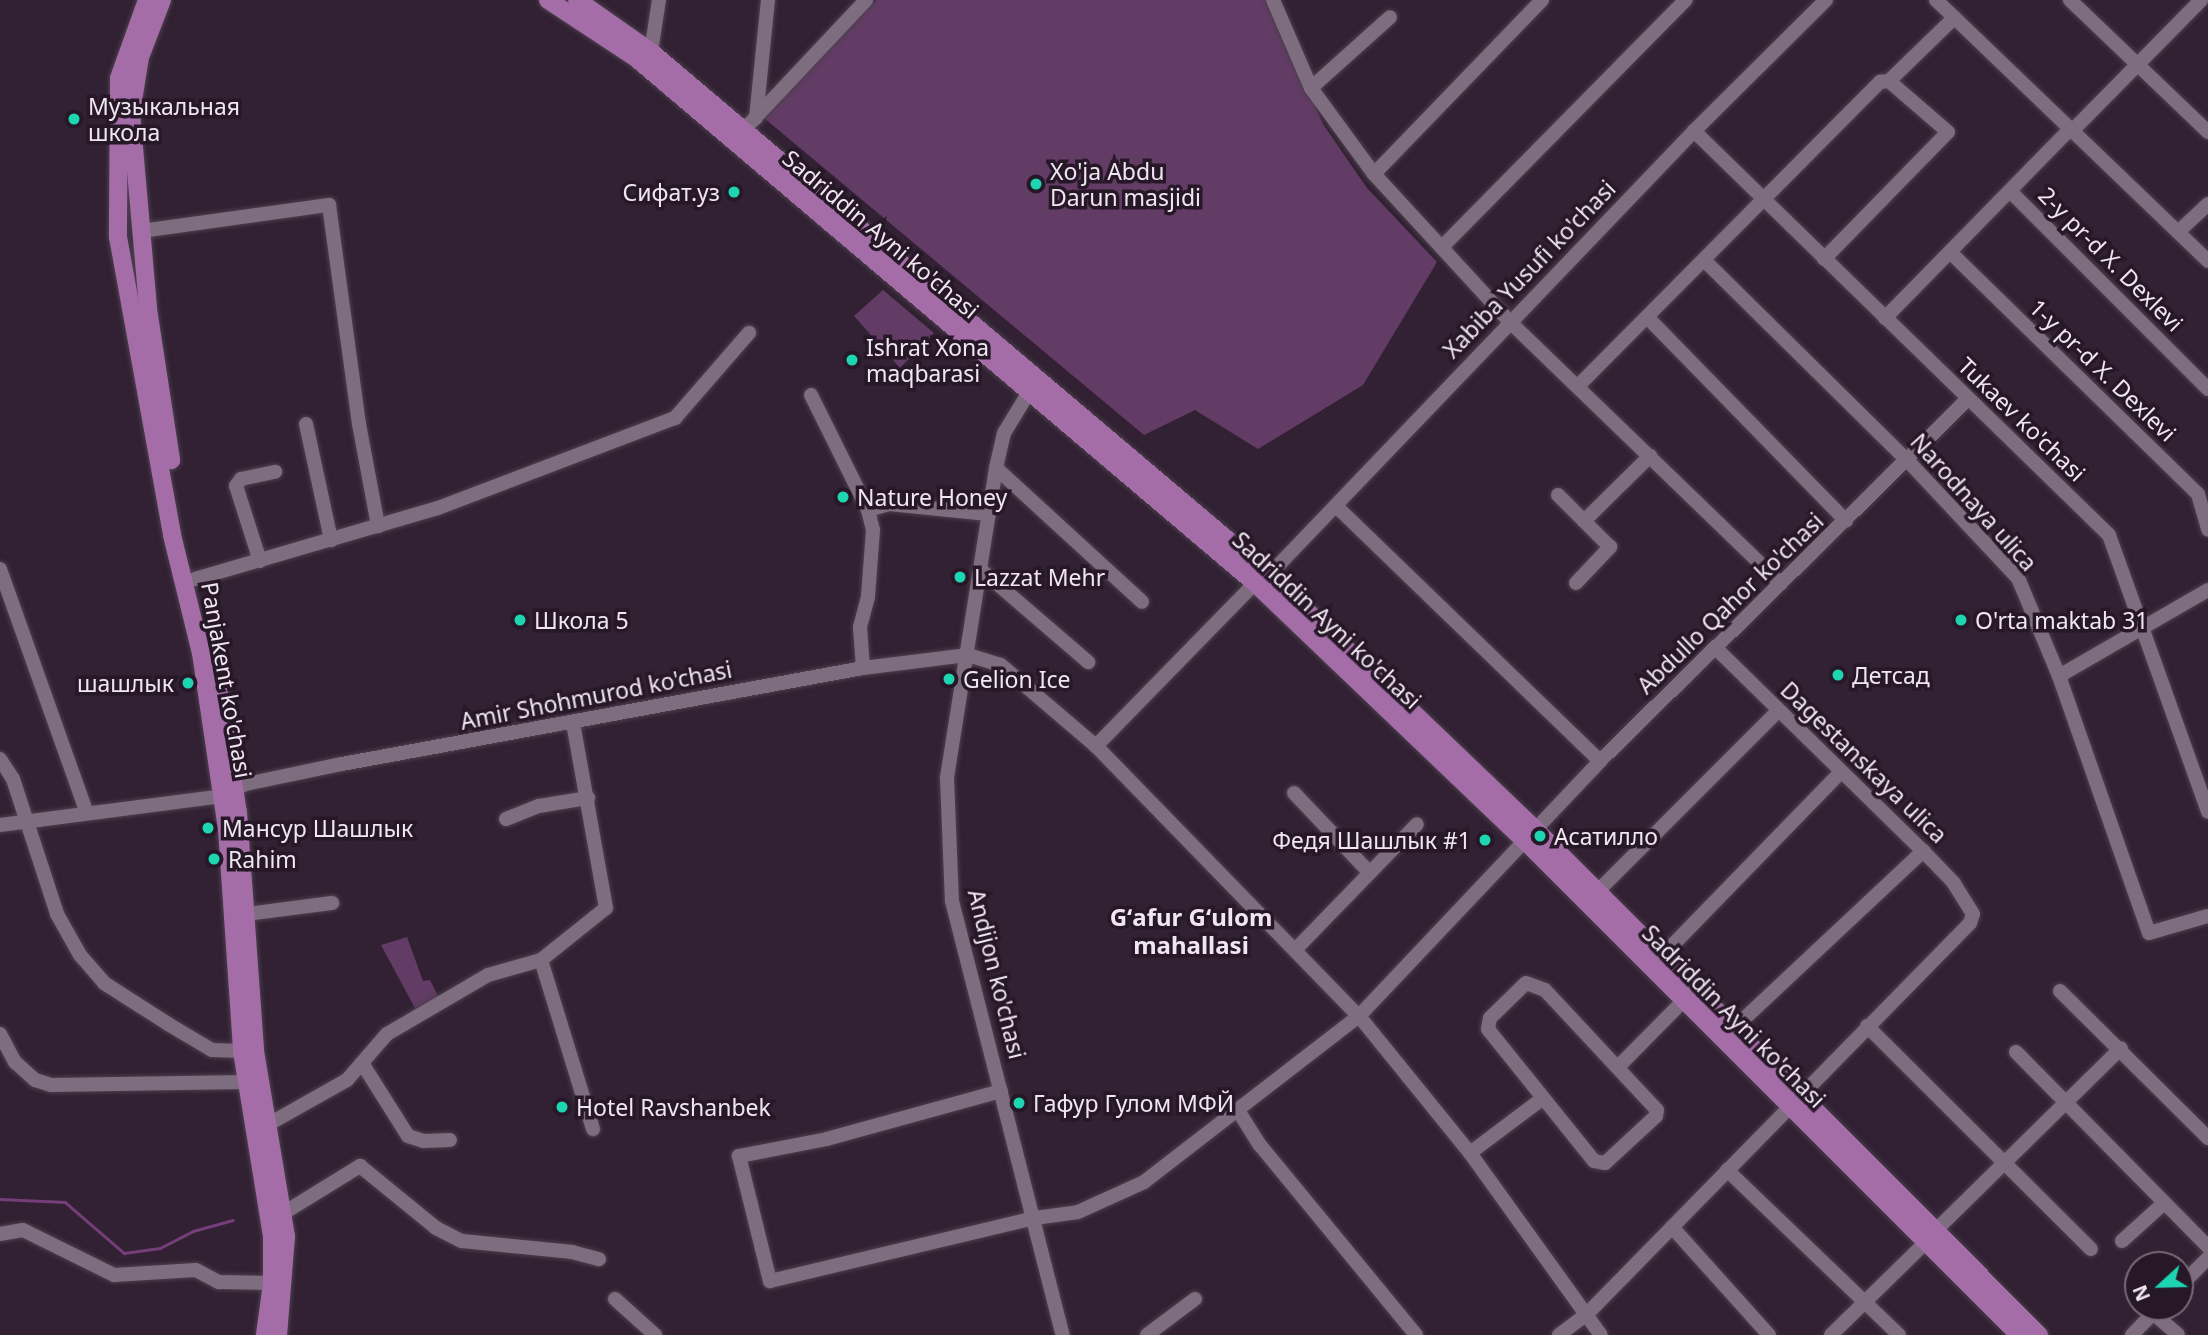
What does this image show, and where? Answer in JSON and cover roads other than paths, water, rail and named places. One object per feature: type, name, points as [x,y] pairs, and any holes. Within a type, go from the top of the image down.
[{"type":"main road","name":"Panjakent ko'chasi","points":[[147,0],[121,65],[115,188],[118,237],[172,535],[201,653],[229,792],[242,1051],[272,1237],[272,1283],[265,1335]]},
{"type":"main road","name":"Panjakent ko'chasi","points":[[162,0],[140,57],[132,95],[136,186],[176,495],[217,673],[229,792],[247,914],[255,1051],[282,1214],[286,1261],[278,1335]]},
{"type":"main road","name":"Sadriddin Ayni ko'chasi","points":[[548,0],[636,58],[737,137],[1034,384],[1262,579],[1531,836],[1596,892],[1662,956],[1732,1030],[1794,1102]]},
{"type":"main road","name":"Sadriddin Ayni ko'chasi","points":[[577,0],[651,52],[737,137]]},
{"type":"main road","points":[[115,188],[136,186]]},
{"type":"main road","name":"Sadriddin Ayni ko'chasi","points":[[1531,836],[1684,1000],[1794,1102],[1929,1237],[2019,1335]]},
{"type":"main road","name":"Sadriddin Ayni ko'chasi","points":[[1929,1237],[2039,1335]]},
{"type":"street","points":[[651,52],[659,0]]},
{"type":"street","points":[[756,118],[768,0]]},
{"type":"street","points":[[737,137],[866,0]]},
{"type":"street","points":[[1273,0],[1311,88],[1374,174],[1509,321],[1781,584]]},
{"type":"street","points":[[1374,174],[1542,0]]},
{"type":"street","points":[[1441,247],[1686,0]]},
{"type":"street","name":"Xabiba Yusufi ko'chasi","points":[[1096,746],[1336,506],[1509,321],[1826,0]]},
{"type":"street","points":[[1936,0],[2208,261]]},
{"type":"street","points":[[2070,0],[2208,132]]},
{"type":"street","points":[[1885,318],[2201,0]]},
{"type":"street","points":[[1311,88],[1390,17]]},
{"type":"street","points":[[1578,386],[1706,262],[1880,82],[1889,81],[1954,18]]},
{"type":"street","points":[[1824,259],[1948,132],[1889,81]]},
{"type":"street","name":"Tukaev ko'chasi","points":[[1694,131],[2109,536],[2140,629],[2208,812]]},
{"type":"street","name":"2-y pr-d X. Dexlevi","points":[[2011,192],[2208,389]]},
{"type":"street","points":[[2178,232],[2208,204]]},
{"type":"street","points":[[141,231],[330,205],[359,424],[378,526]]},
{"type":"street","name":"1-y pr-d X. Dexlevi","points":[[1951,253],[2203,491],[2208,530]]},
{"type":"street","name":"Narodnaya ulica","points":[[1706,262],[1908,461],[2018,578],[2059,676],[2149,933],[2208,916]]},
{"type":"street","points":[[1649,319],[1846,520]]},
{"type":"street","points":[[195,579],[378,526],[675,418],[749,333]]},
{"type":"street","name":"Andijon ko'chasi","points":[[1034,384],[1004,433],[996,468],[947,778],[952,901],[1063,1335]]},
{"type":"street","points":[[811,395],[868,510],[873,550],[860,627],[863,668]]},
{"type":"street","name":"Abdullo Qahor ko'chasi","points":[[1001,1091],[827,1139],[739,1156],[770,1281],[1035,1218],[1078,1212],[1144,1182],[1359,1016],[1601,761],[1968,399]]},
{"type":"street","points":[[306,424],[331,540]]},
{"type":"street","points":[[1584,520],[1650,456]]},
{"type":"street","points":[[996,468],[1142,602]]},
{"type":"street","points":[[260,561],[236,486],[241,479],[275,472]]},
{"type":"street","points":[[1558,495],[1610,547],[1576,583]]},
{"type":"street","points":[[868,510],[889,504],[988,514]]},
{"type":"street","points":[[1336,506],[1601,761]]},
{"type":"street","points":[[0,569],[87,813]]},
{"type":"street","points":[[980,569],[1088,662]]},
{"type":"street","points":[[2059,676],[2208,590]]},
{"type":"street","name":"Dagestanskaya ulica","points":[[1716,648],[1840,773],[1923,850],[1954,883],[1973,914],[1970,923],[1867,1026]]},
{"type":"street","points":[[968,655],[1001,665],[1096,746],[1359,1016],[1470,1153],[1601,1335]]},
{"type":"street","name":"Amir Shohmurod ko'chasi","points":[[0,825],[229,792],[573,722],[863,668],[968,655]]},
{"type":"street","points":[[1596,892],[1778,711]]},
{"type":"street","points":[[267,1125],[347,1080],[387,1034],[488,975],[541,960],[606,908],[573,722]]},
{"type":"street","points":[[0,759],[13,779],[57,914],[80,955],[104,983],[212,1050],[242,1051]]},
{"type":"street","points":[[1662,956],[1840,773]]},
{"type":"street","points":[[1294,793],[1370,873]]},
{"type":"street","points":[[506,818],[539,806],[588,798]]},
{"type":"street","points":[[1295,950],[1417,824]]},
{"type":"street","points":[[1732,1030],[1923,850]]},
{"type":"street","points":[[247,914],[332,903]]},
{"type":"street","points":[[541,960],[593,1129]]},
{"type":"street","points":[[1526,983],[1545,990],[1653,1104],[1656,1116],[1605,1163],[1594,1161],[1542,1099],[1488,1029],[1490,1018],[1526,983]]},
{"type":"street","points":[[2060,991],[2121,1048],[2208,1138]]},
{"type":"street","points":[[1618,1067],[1684,1000]]},
{"type":"street","points":[[1559,1335],[1586,1315],[1867,1026],[2091,1249]]},
{"type":"street","points":[[0,1034],[15,1062],[34,1080],[51,1086],[246,1082]]},
{"type":"street","points":[[1831,1335],[2121,1048]]},
{"type":"street","points":[[2016,1052],[2069,1101],[2208,1247]]},
{"type":"street","points":[[362,1063],[408,1136],[423,1142],[450,1140]]},
{"type":"street","points":[[1470,1153],[1542,1099]]},
{"type":"street","points":[[1238,1112],[1260,1145],[1416,1335]]},
{"type":"street","points":[[282,1214],[360,1166],[436,1228],[462,1241],[572,1252],[599,1259]]},
{"type":"street","points":[[1727,1170],[1899,1335]]},
{"type":"street","points":[[2122,1241],[2164,1203]]},
{"type":"street","points":[[1672,1227],[1769,1335]]},
{"type":"street","points":[[0,1234],[23,1230],[114,1275],[196,1270],[219,1282],[272,1283]]},
{"type":"street","points":[[2194,1272],[2208,1258]]},
{"type":"street","points":[[615,1298],[655,1335]]},
{"type":"street","points":[[1147,1335],[1195,1299]]},
{"type":"street","points":[[2132,1335],[2145,1321]]},
{"type":"street","points":[[2166,1321],[2178,1335]]},
{"type":"waterway","points":[[0,1199],[65,1202],[124,1253],[160,1248],[193,1231],[233,1220]]},
{"type":"place","name":"Музыкальная школа","points":[[74,119]]},
{"type":"place","name":"Xo'ja Abdu Darun masjidi","points":[[1036,184]]},
{"type":"place","name":"Сифат.уз","points":[[734,192]]},
{"type":"place","name":"Ishrat Хоnа mаqbаrasi","points":[[852,360]]},
{"type":"place","name":"Nature Honey","points":[[843,497]]},
{"type":"place","name":"Lazzat Mehr","points":[[960,577]]},
{"type":"place","name":"Школа 5","points":[[520,620]]},
{"type":"place","name":"O'rta maktab 31","points":[[1961,620]]},
{"type":"place","name":"Детсад","points":[[1838,675]]},
{"type":"place","name":"Gelion Ice","points":[[949,679]]},
{"type":"place","name":"шашлык","points":[[188,683]]},
{"type":"place","name":"Мансур Шашлык","points":[[208,828]]},
{"type":"place","name":"Асатилло","points":[[1540,836]]},
{"type":"place","name":"Федя Шашлык #1","points":[[1485,840]]},
{"type":"place","name":"Rahim","points":[[214,859]]},
{"type":"place","name":"Гафур Гулом МФЙ","points":[[1019,1103]]},
{"type":"place","name":"Hotel Ravshanbek","points":[[562,1107]]},
{"type":"district","name":"Gʻafur Gʻulom mahallasi","points":[[1191,931]]}]
